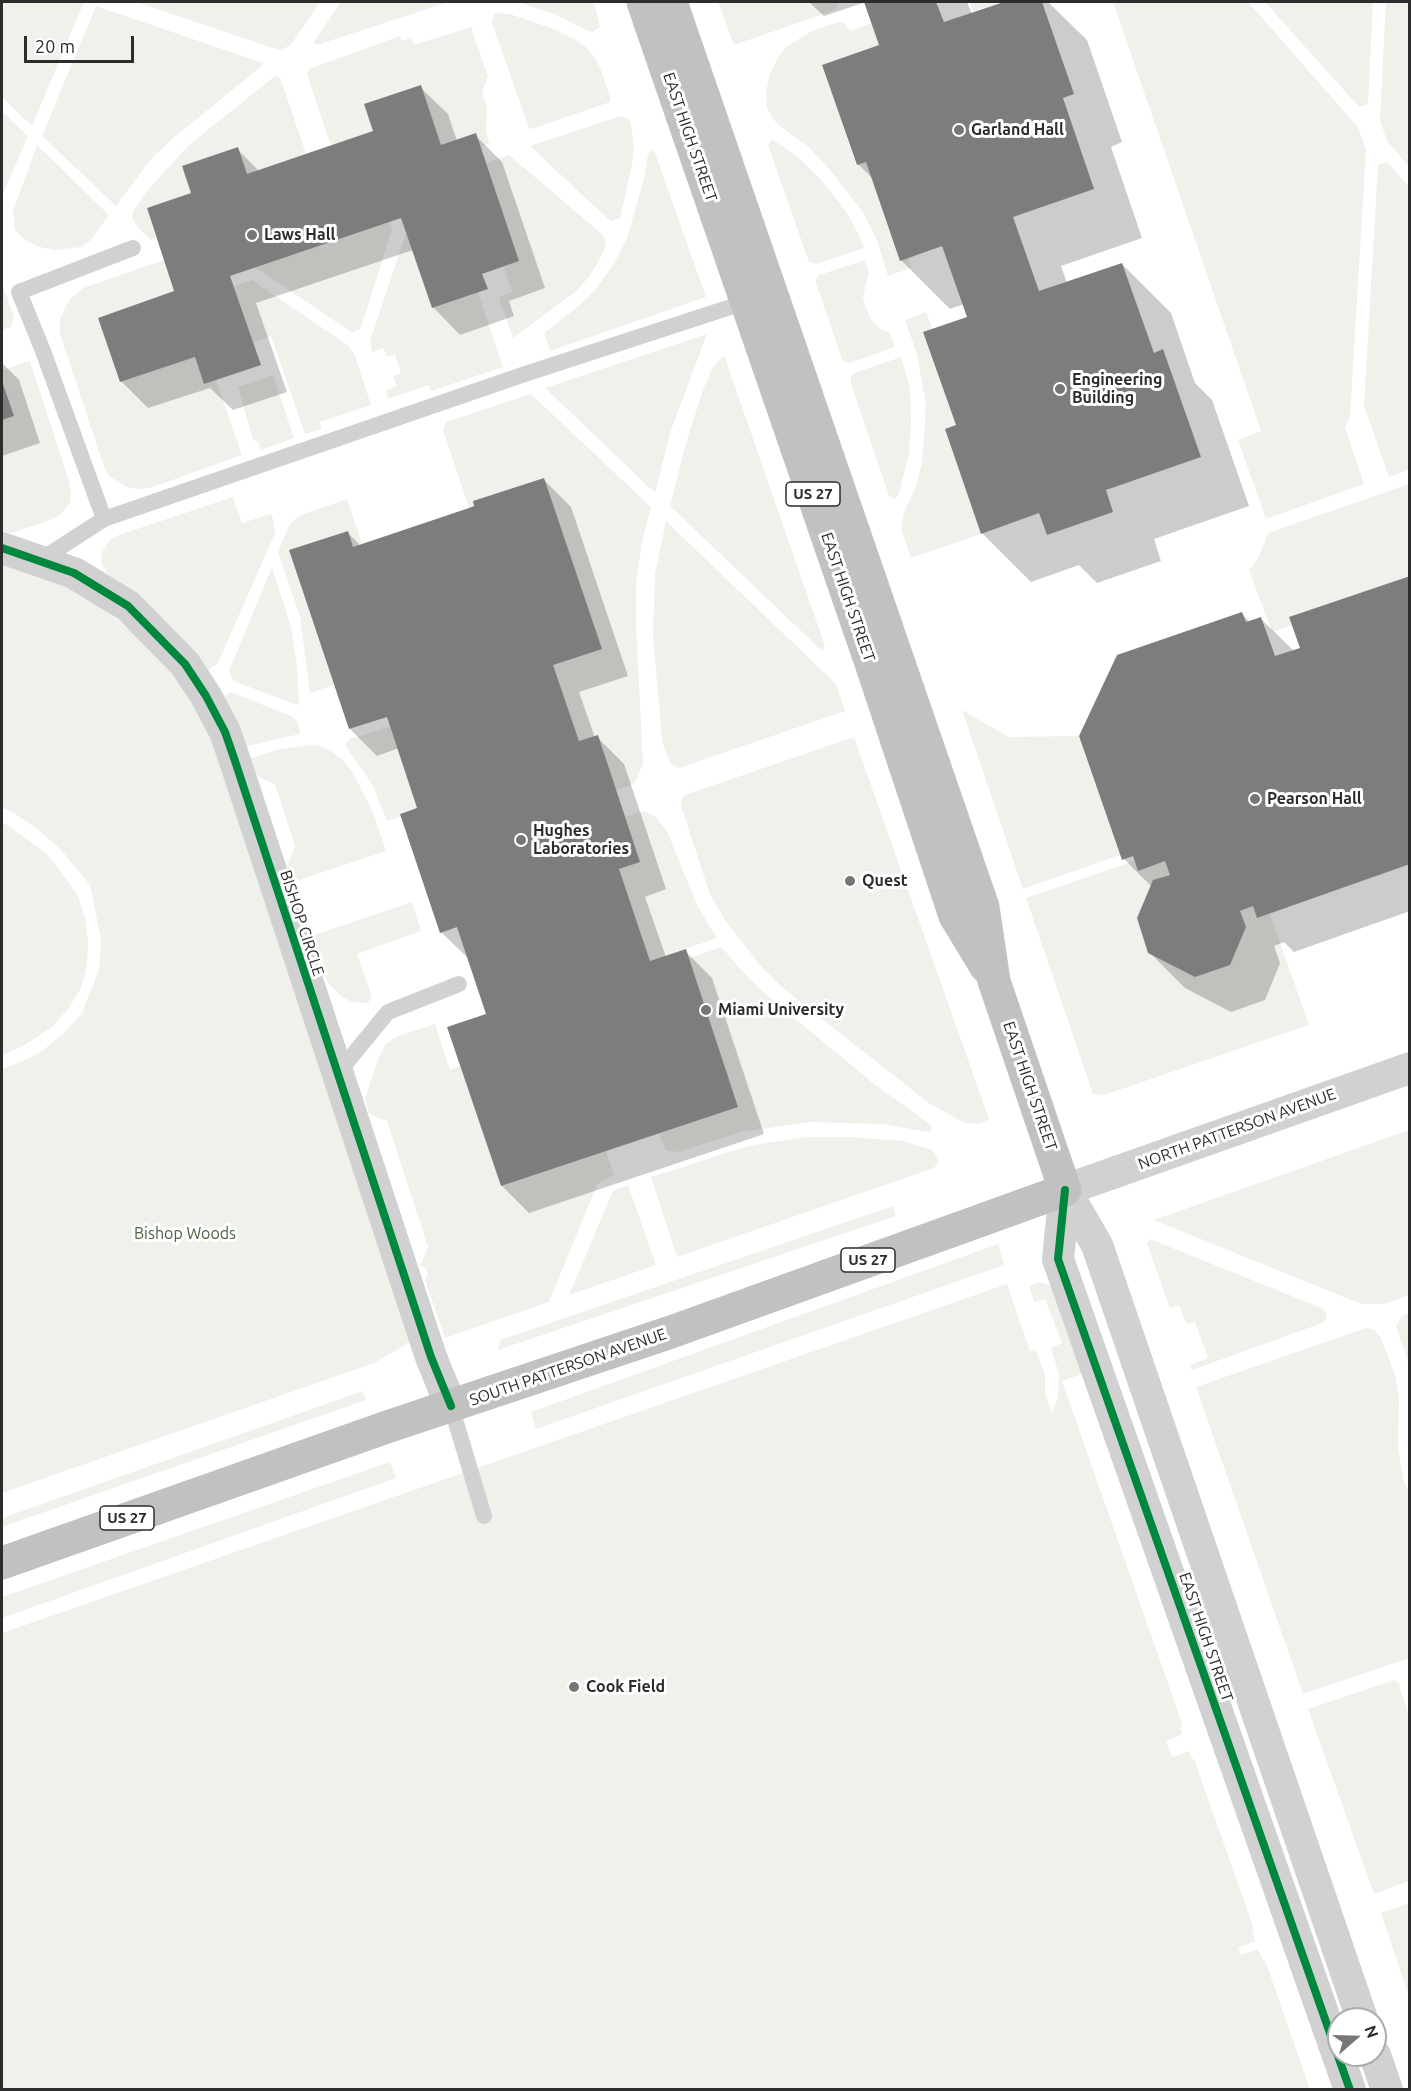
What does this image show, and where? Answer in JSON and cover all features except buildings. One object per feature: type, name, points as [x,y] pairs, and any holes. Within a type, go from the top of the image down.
[{"type":"highway","name":"EAST HIGH STREET","points":[[643,2],[871,663],[955,916],[994,981]]},
{"type":"highway","name":"EAST HIGH STREET","points":[[671,2],[983,907],[994,981],[1065,1190]]},
{"type":"highway","name":"SOUTH PATTERSON AVENUE","points":[[2,1563],[252,1474],[671,1332],[1065,1190]]},
{"type":"street","name":"BISHOP CIRCLE","points":[[2,548],[74,573],[128,606],[184,664],[206,696],[225,732],[431,1357],[451,1406]]},
{"type":"street","name":"NORTH PATTERSON AVENUE","points":[[1065,1190],[1410,1068]]},
{"type":"street","name":"EAST HIGH STREET","points":[[1065,1190],[1097,1245],[1358,2007]]},
{"type":"street","name":"EAST HIGH STREET","points":[[1065,1190],[1058,1259],[1350,2090]]},
{"type":"street","points":[[1379,2067],[1387,2090]]},
{"type":"lane","points":[[104,519],[19,292],[133,248]]},
{"type":"lane","points":[[39,561],[104,519],[522,375],[746,302]]},
{"type":"lane","points":[[338,1073],[388,1012],[459,984]]},
{"type":"lane","points":[[451,1406],[484,1516]]},
{"type":"green space","points":[[2,2],[84,2],[32,126],[2,97]]},
{"type":"green space","points":[[136,2],[320,2],[290,46],[279,50]]},
{"type":"green space","points":[[341,2],[449,2],[317,45],[315,40]]},
{"type":"green space","points":[[516,2],[594,2],[600,27],[593,32],[586,30],[552,13]]},
{"type":"green space","points":[[718,2],[839,2],[835,10],[734,45]]},
{"type":"green space","points":[[970,2],[1004,2],[973,12]]},
{"type":"green space","points":[[1113,2],[1248,2],[1358,127],[1366,150],[1350,417],[1345,428],[1364,484],[1266,519],[1238,440],[1261,431]]},
{"type":"green space","points":[[1265,2],[1373,2],[1368,104],[1359,107]]},
{"type":"green space","points":[[1386,2],[1409,2],[1409,166],[1387,141],[1380,120]]},
{"type":"green space","points":[[96,6],[263,63],[151,159],[116,206],[42,136]]},
{"type":"green space","points":[[494,14],[513,15],[554,29],[586,47],[600,67],[610,102],[532,129],[529,128],[492,23]]},
{"type":"green space","points":[[839,22],[844,23],[850,31],[872,23],[879,45],[822,65],[856,165],[866,162],[900,260],[908,258],[911,268],[888,276],[877,240],[863,212],[809,147],[780,126],[772,118],[767,107],[766,93],[769,77],[777,59],[786,47],[812,31]]},
{"type":"green space","points":[[471,27],[488,77],[482,91],[487,107],[486,130],[489,144],[480,147],[441,145],[421,86],[364,104],[373,131],[331,146],[307,74],[309,69],[400,36],[402,41],[411,38],[414,45]]},
{"type":"green space","points":[[275,76],[281,80],[306,154],[247,174],[238,147],[182,166],[191,193],[147,208],[156,238],[151,240],[137,227],[132,217],[146,192],[189,145]]},
{"type":"green space","points":[[2,111],[28,136],[2,196]]},
{"type":"green space","points":[[621,116],[629,119],[634,147],[620,218],[612,221],[530,146]]},
{"type":"green space","points":[[772,139],[798,157],[822,181],[845,210],[864,248],[817,264],[809,262],[768,145]]},
{"type":"green space","points":[[37,145],[109,215],[91,240],[81,247],[55,250],[40,247],[25,240],[15,230],[13,211]]},
{"type":"green space","points":[[654,150],[706,297],[550,351],[544,333],[595,290],[612,267],[627,238],[645,175],[648,153]]},
{"type":"green space","points":[[509,155],[603,235],[606,244],[589,277],[575,292],[513,338],[499,297],[512,292],[504,267],[519,261],[486,163]]},
{"type":"green space","points":[[1387,162],[1410,188],[1409,470],[1389,477],[1364,406],[1378,165]]},
{"type":"green space","points":[[389,222],[392,229],[361,328],[355,332],[351,332],[255,267]]},
{"type":"green space","points":[[406,233],[432,308],[478,293],[503,367],[431,391],[429,385],[388,399],[386,390],[397,386],[393,376],[401,373],[395,355],[387,357],[383,348],[372,352],[370,341]]},
{"type":"green space","points":[[164,260],[174,291],[98,318],[120,382],[195,357],[204,384],[216,380],[242,455],[153,487],[129,488],[109,476],[104,467],[60,334],[60,319],[69,300],[83,288]]},
{"type":"green space","points":[[865,260],[869,273],[863,297],[869,316],[882,330],[890,333],[895,347],[850,363],[842,359],[816,279],[819,275]]},
{"type":"green space","points":[[252,280],[349,346],[355,356],[371,405],[320,422],[322,429],[305,434],[271,336],[253,342],[234,286]]},
{"type":"green space","points":[[2,284],[14,316],[11,327],[2,330]]},
{"type":"green space","points":[[926,312],[932,329],[923,332],[956,425],[945,429],[981,534],[911,558],[901,528],[904,512],[915,489],[922,463],[926,405],[917,354],[905,320]]},
{"type":"green space","points":[[707,334],[671,430],[655,493],[545,388]]},
{"type":"green space","points":[[724,355],[825,646],[822,651],[670,506],[686,443],[703,390],[712,369]]},
{"type":"green space","points":[[901,357],[910,388],[911,422],[909,455],[898,496],[894,499],[889,496],[851,384],[851,377],[854,373]]},
{"type":"green space","points":[[30,361],[68,478],[71,494],[70,503],[60,515],[11,533],[2,531],[2,420],[14,416],[2,380],[2,370]]},
{"type":"green space","points":[[273,375],[294,438],[261,450],[258,442],[253,440],[238,387]]},
{"type":"green space","points":[[531,394],[651,507],[642,542],[636,585],[643,764],[635,782],[616,790],[598,735],[579,741],[553,665],[601,648],[544,478],[474,501],[474,506],[469,508],[443,430],[446,422]]},
{"type":"green space","points":[[1409,484],[1409,576],[1289,617],[1292,625],[1272,632],[1249,570],[1259,557],[1268,533]]},
{"type":"green space","points":[[233,497],[242,523],[271,514],[275,533],[218,663],[208,671],[174,630],[152,609],[108,575],[101,562],[102,552],[110,540],[119,535]]},
{"type":"green space","points":[[347,499],[362,543],[353,547],[347,531],[289,550],[334,685],[310,693],[300,617],[278,552],[289,526],[295,519]]},
{"type":"green space","points":[[666,521],[836,684],[845,711],[679,768],[670,763],[662,741],[653,636],[655,573]]},
{"type":"green space","name":"Bishop Woods","points":[[2,561],[48,577],[83,594],[119,621],[148,647],[176,678],[196,707],[221,762],[414,1340],[374,1363],[2,1493],[2,1069],[42,1051],[63,1034],[82,1013],[99,969],[101,940],[90,885],[62,851],[40,831],[14,813],[2,808]]},
{"type":"green space","points":[[272,567],[291,627],[297,665],[299,703],[297,705],[236,682],[229,671]]},
{"type":"green space","points":[[231,692],[293,717],[298,722],[300,734],[247,746],[224,696]]},
{"type":"green space","points":[[962,710],[1009,737],[1079,736],[1120,855],[1023,889]]},
{"type":"green space","points":[[390,727],[417,808],[400,813],[401,817],[387,821],[373,786],[345,745],[350,739]]},
{"type":"green space","points":[[854,737],[989,1119],[980,1124],[965,1123],[930,1104],[789,993],[763,969],[725,920],[710,894],[681,806],[685,795]]},
{"type":"green space","points":[[312,745],[331,751],[343,760],[353,773],[373,812],[386,851],[293,882],[287,866],[295,846],[275,784],[257,776],[251,758],[280,749]]},
{"type":"green space","points":[[644,811],[656,817],[667,831],[697,905],[717,938],[650,961],[619,869],[640,862],[625,817]]},
{"type":"green space","points":[[2,822],[46,853],[77,894],[85,916],[88,942],[87,965],[81,988],[68,1009],[53,1026],[21,1047],[2,1055]]},
{"type":"green space","points":[[1134,861],[1138,871],[1165,861],[1170,875],[1153,880],[1137,918],[1148,953],[1195,977],[1230,964],[1246,927],[1240,911],[1253,906],[1257,917],[1270,914],[1309,1025],[1104,1095],[1093,1094],[1026,898]]},
{"type":"green space","points":[[412,902],[421,931],[357,954],[372,996],[368,1003],[351,1002],[340,995],[329,984],[323,973],[311,936]]},
{"type":"green space","points":[[722,947],[762,991],[874,1084],[930,1124],[932,1129],[929,1132],[882,1124],[809,1122],[741,1132],[674,1152],[666,1150],[659,1134],[738,1107],[689,958]]},
{"type":"green space","points":[[435,1024],[450,1070],[460,1066],[501,1186],[606,1151],[614,1175],[597,1185],[549,1302],[445,1338],[425,1280],[428,1275],[426,1268],[420,1266],[428,1247],[387,1121],[369,1114],[365,1099],[378,1059],[386,1044],[398,1036]]},
{"type":"green space","points":[[1409,1130],[1409,1295],[1384,1304],[1361,1304],[1154,1220]]},
{"type":"green space","points":[[806,1137],[903,1141],[932,1150],[938,1163],[934,1168],[677,1257],[651,1177],[748,1146]]},
{"type":"green space","points":[[628,1185],[656,1265],[569,1295],[613,1191]]},
{"type":"green space","points":[[893,1206],[896,1216],[498,1350],[500,1340]]},
{"type":"green space","points":[[1150,1239],[1324,1309],[1327,1315],[1325,1322],[1192,1370],[1190,1365],[1208,1358],[1195,1322],[1186,1324],[1179,1305],[1170,1308],[1147,1244]]},
{"type":"green space","points":[[998,1244],[1004,1265],[536,1429],[531,1412]]},
{"type":"green space","name":"Cook Field","points":[[1039,1282],[1058,1287],[1090,1371],[1062,1381],[1183,1726],[1180,1728],[1183,1734],[1166,1741],[1172,1757],[1189,1751],[1194,1759],[1254,1929],[1252,1930],[1255,1941],[1238,1948],[1241,1955],[1258,1949],[1263,1961],[1265,1960],[1310,2089],[2,2089],[2,1633],[1007,1284],[1030,1351],[1035,1350],[1037,1353],[1045,1375],[1045,1393],[1052,1413],[1058,1397],[1059,1374],[1051,1348],[1062,1343],[1045,1299],[1034,1302],[1029,1286]]},
{"type":"green space","points":[[1409,1313],[1409,1366],[1396,1326],[1402,1316]]},
{"type":"green space","points":[[1366,1328],[1374,1330],[1381,1338],[1395,1375],[1399,1398],[1398,1449],[1404,1482],[1410,1493],[1409,1658],[1303,1694],[1196,1387]]},
{"type":"green space","points":[[363,1391],[366,1400],[2,1527],[2,1518]]},
{"type":"green space","points":[[390,1462],[396,1478],[2,1618],[2,1597]]},
{"type":"green space","points":[[1394,1680],[1398,1682],[1409,1716],[1409,1881],[1374,1894],[1308,1709]]},
{"type":"green space","points":[[1410,1903],[1409,1997],[1381,1913]]},
{"type":"cycle path","points":[[2,548],[74,573],[128,606],[185,664],[206,696],[225,732],[431,1357],[451,1406]]},
{"type":"cycle path","points":[[1065,1190],[1058,1259],[1350,2090]]},
{"type":"place","name":"Garland Hall","points":[[959,130]]},
{"type":"place","name":"Laws Hall","points":[[252,235]]},
{"type":"place","name":"Engineering Building","points":[[1060,389]]},
{"type":"place","name":"Pearson Hall","points":[[1255,799]]},
{"type":"place","name":"Hughes Laboratories","points":[[521,840]]},
{"type":"place","name":"Quest","points":[[850,881]]},
{"type":"place","name":"Miami University","points":[[706,1010]]},
{"type":"place","name":"Cook Field","points":[[574,1687]]}]
